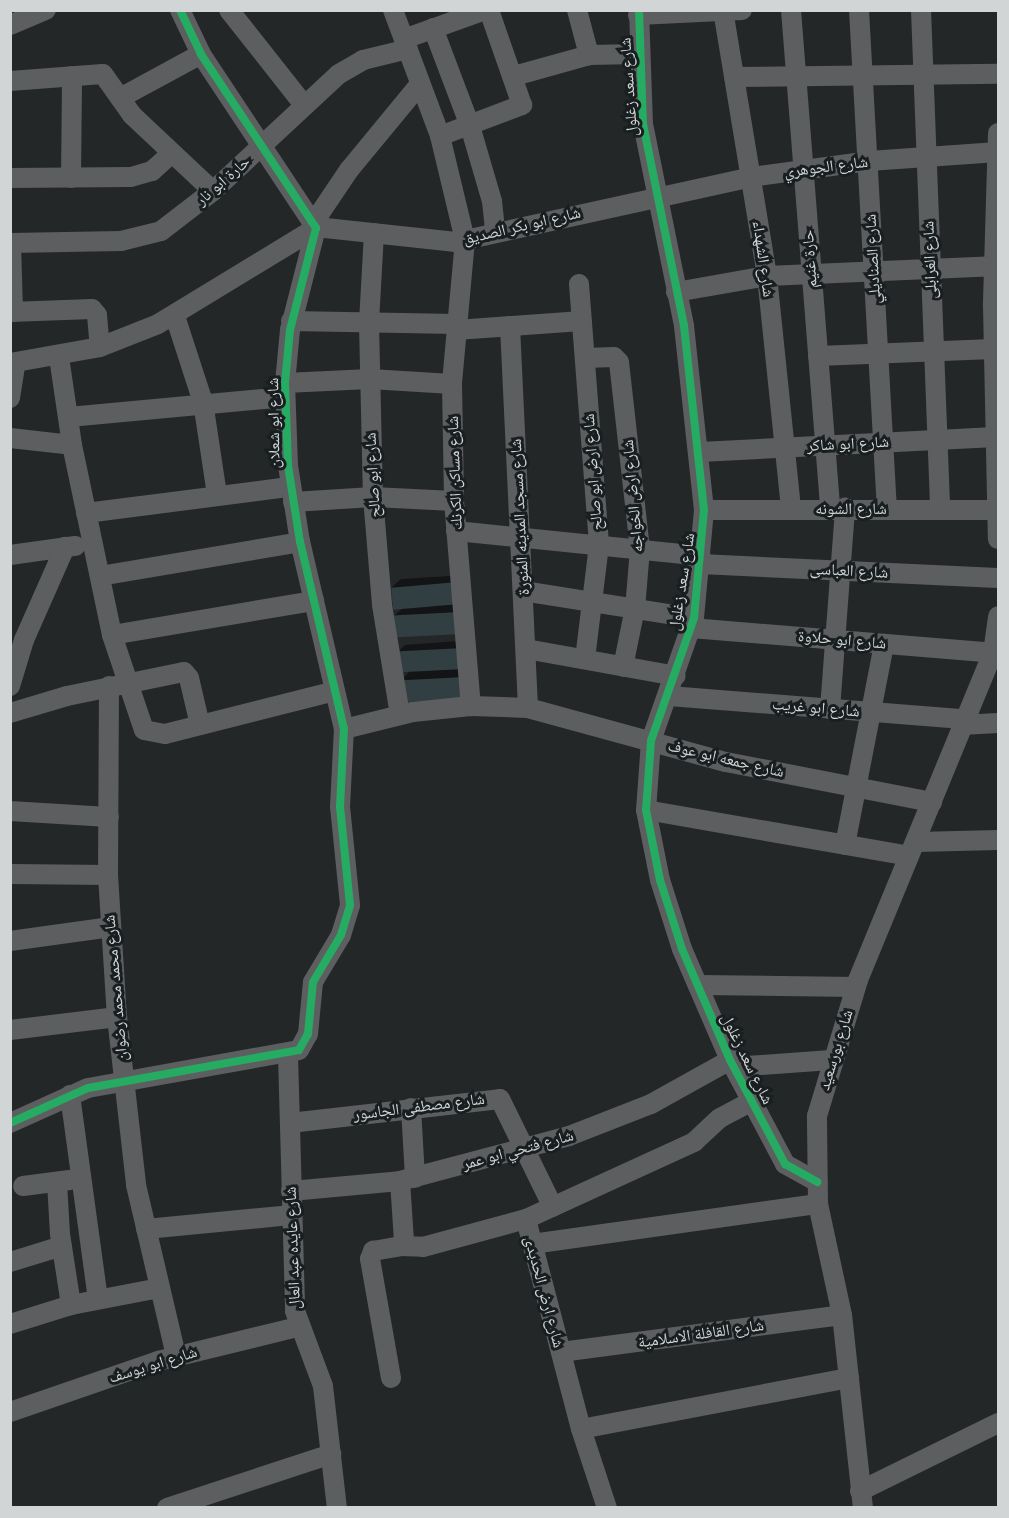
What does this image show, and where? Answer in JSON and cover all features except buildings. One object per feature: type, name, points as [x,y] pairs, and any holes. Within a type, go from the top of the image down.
[{"type":"street","points":[[180,10],[201,54],[316,226]]},
{"type":"street","points":[[229,10],[304,105]]},
{"type":"street","name":"شارع مساكن الكرنك","points":[[393,10],[440,136],[465,240],[452,384],[454,501],[471,706]]},
{"type":"street","points":[[440,136],[520,108],[523,101],[487,10]]},
{"type":"street","name":"حارة ابو نار","points":[[11,243],[121,241],[148,237],[173,224],[213,191],[304,105],[350,66],[406,44],[457,15],[487,10]]},
{"type":"street","points":[[577,10],[589,55]]},
{"type":"street","points":[[638,13],[742,10]]},
{"type":"street","name":"حارة غنيم","points":[[791,10],[825,446],[837,508],[841,571],[830,709]]},
{"type":"street","name":"شارع الصناديلي","points":[[860,10],[887,508]]},
{"type":"street","name":"شارع الغرابلى","points":[[921,10],[940,509]]},
{"type":"street","name":"شارع الشهداء","points":[[723,11],[767,276],[787,448],[791,509]]},
{"type":"street","points":[[10,26],[35,13]]},
{"type":"street","name":"شارع سعد زغلول","points":[[638,13],[643,124],[655,196],[676,292],[700,452],[704,510],[701,560],[693,623],[669,696],[651,741],[646,810],[660,880],[698,985],[732,1064],[785,1164],[817,1182]]},
{"type":"street","points":[[433,28],[470,126],[492,201],[495,232]]},
{"type":"street","points":[[120,98],[201,54]]},
{"type":"street","points":[[514,76],[589,55],[639,54]]},
{"type":"street","points":[[10,81],[103,74],[132,115],[213,191]]},
{"type":"street","points":[[734,77],[999,74]]},
{"type":"street","points":[[70,178],[72,76]]},
{"type":"street","points":[[10,398],[13,362],[59,357],[100,347],[175,315],[316,226],[356,161],[420,84]]},
{"type":"street","points":[[998,135],[997,214],[993,266],[996,306],[999,539]]},
{"type":"street","name":"شارع الجوهري","points":[[655,196],[804,169],[869,161],[998,152]]},
{"type":"street","points":[[10,178],[142,176],[172,153]]},
{"type":"street","name":"شارع ابو بكر الصديق","points":[[316,226],[447,242],[465,240],[655,196]]},
{"type":"street","name":"شارع ابو شعلان","points":[[288,1055],[299,1050],[306,1041],[313,982],[341,935],[350,905],[340,807],[344,729],[291,494],[285,390],[291,321],[316,226]]},
{"type":"street","name":"شارع ابو صالح","points":[[374,233],[369,323],[373,497],[382,605],[400,715]]},
{"type":"street","points":[[11,243],[12,312],[92,309],[98,315],[100,347]]},
{"type":"street","points":[[676,292],[767,276],[993,266]]},
{"type":"street","name":"شارع ارض ابو صالح","points":[[579,284],[599,545],[594,601],[585,659]]},
{"type":"street","points":[[175,315],[202,402],[217,495]]},
{"type":"street","points":[[291,321],[456,327],[582,321]]},
{"type":"street","name":"شارع مسجد المدينه المنورة","points":[[510,326],[528,708]]},
{"type":"street","points":[[818,356],[934,352],[995,362]]},
{"type":"street","name":"شارع ارض الخواجه","points":[[585,358],[610,356],[620,362],[640,549],[635,608],[623,667]]},
{"type":"street","points":[[59,357],[72,445],[112,635],[118,684],[144,730],[165,734],[334,691]]},
{"type":"street","points":[[69,417],[370,379],[452,384]]},
{"type":"street","name":"شارع ابو شاكر","points":[[700,452],[937,440],[997,429]]},
{"type":"street","points":[[10,438],[72,445]]},
{"type":"street","points":[[86,513],[217,495],[291,494],[454,501]]},
{"type":"street","name":"شارع الشونه","points":[[704,510],[887,508],[998,510]]},
{"type":"street","name":"شارع العباسى","points":[[456,531],[640,549],[701,560],[841,571],[999,578]]},
{"type":"street","points":[[100,576],[300,542]]},
{"type":"street","points":[[10,555],[93,543]]},
{"type":"street","points":[[10,686],[15,655],[65,547]]},
{"type":"street","points":[[524,591],[635,608],[693,623]]},
{"type":"street","points":[[112,635],[314,602]]},
{"type":"street","name":"شارع بورسعيد","points":[[862,1499],[842,1315],[818,1204],[817,1116],[831,1060],[855,987],[932,802],[962,722],[993,653],[999,616]]},
{"type":"street","name":"شارع ابو حلاوة","points":[[693,623],[835,640],[993,653]]},
{"type":"street","points":[[845,844],[884,644]]},
{"type":"street","points":[[526,649],[676,676]]},
{"type":"street","points":[[10,713],[118,684],[186,673],[200,725]]},
{"type":"street","name":"شارع محمد محمد رضوان","points":[[118,684],[109,817],[108,874],[117,1017],[136,1185],[176,1356]]},
{"type":"street","name":"شارع ابو غريب","points":[[669,696],[871,712],[962,722],[999,723]]},
{"type":"street","name":"شارع جمعه ابو عوف","points":[[344,729],[400,715],[471,706],[528,708],[726,762],[932,802]]},
{"type":"street","points":[[646,810],[845,844],[912,849],[999,840]]},
{"type":"street","points":[[10,811],[109,817]]},
{"type":"street","points":[[10,874],[108,874]]},
{"type":"street","points":[[10,940],[111,927]]},
{"type":"street","points":[[698,985],[855,987]]},
{"type":"street","points":[[10,1030],[117,1017]]},
{"type":"street","points":[[10,1123],[70,1095],[124,1082],[288,1055]]},
{"type":"street","name":"شارع عايده عبد العال","points":[[288,1055],[291,1191],[298,1327],[320,1374],[337,1508]]},
{"type":"street","points":[[732,1064],[831,1060]]},
{"type":"street","name":"شارع فتحي ابو عمر","points":[[291,1191],[407,1180],[524,1148],[625,1116],[732,1064]]},
{"type":"street","points":[[70,1095],[98,1299]]},
{"type":"street","name":"شارع مصطفى الجاسور","points":[[290,1122],[500,1099],[553,1207]]},
{"type":"street","name":"شارع ارض الحديدى","points":[[605,1507],[581,1429],[526,1219],[694,1142],[720,1118],[752,1101]]},
{"type":"street","points":[[399,1246],[404,1237],[411,1108]]},
{"type":"street","points":[[23,1186],[81,1179]]},
{"type":"street","points":[[57,1182],[62,1246],[71,1305]]},
{"type":"street","points":[[532,1244],[818,1204]]},
{"type":"street","points":[[146,1230],[292,1215]]},
{"type":"street","points":[[391,1378],[370,1259],[373,1251],[399,1246],[423,1247],[526,1219]]},
{"type":"street","points":[[10,1262],[62,1246]]},
{"type":"street","points":[[10,1324],[71,1305],[159,1288]]},
{"type":"street","name":"شارع القافلة الاسلامية","points":[[561,1352],[842,1315]]},
{"type":"street","name":"شارع ابو يوسف","points":[[10,1412],[176,1356],[298,1327]]},
{"type":"street","points":[[581,1429],[849,1378]]},
{"type":"street","points":[[862,1499],[999,1423]]},
{"type":"street","points":[[167,1508],[331,1454]]},
{"type":"cycle path","points":[[10,1123],[88,1088],[299,1050],[308,1034],[313,982],[341,935],[350,905],[340,807],[344,729],[300,542],[288,465],[285,383],[290,330],[316,228],[201,54],[180,10]]},
{"type":"cycle path","points":[[639,10],[643,124],[684,326],[704,510],[694,618],[651,741],[646,810],[660,880],[682,949],[730,1060],[785,1164],[817,1182]]}]
